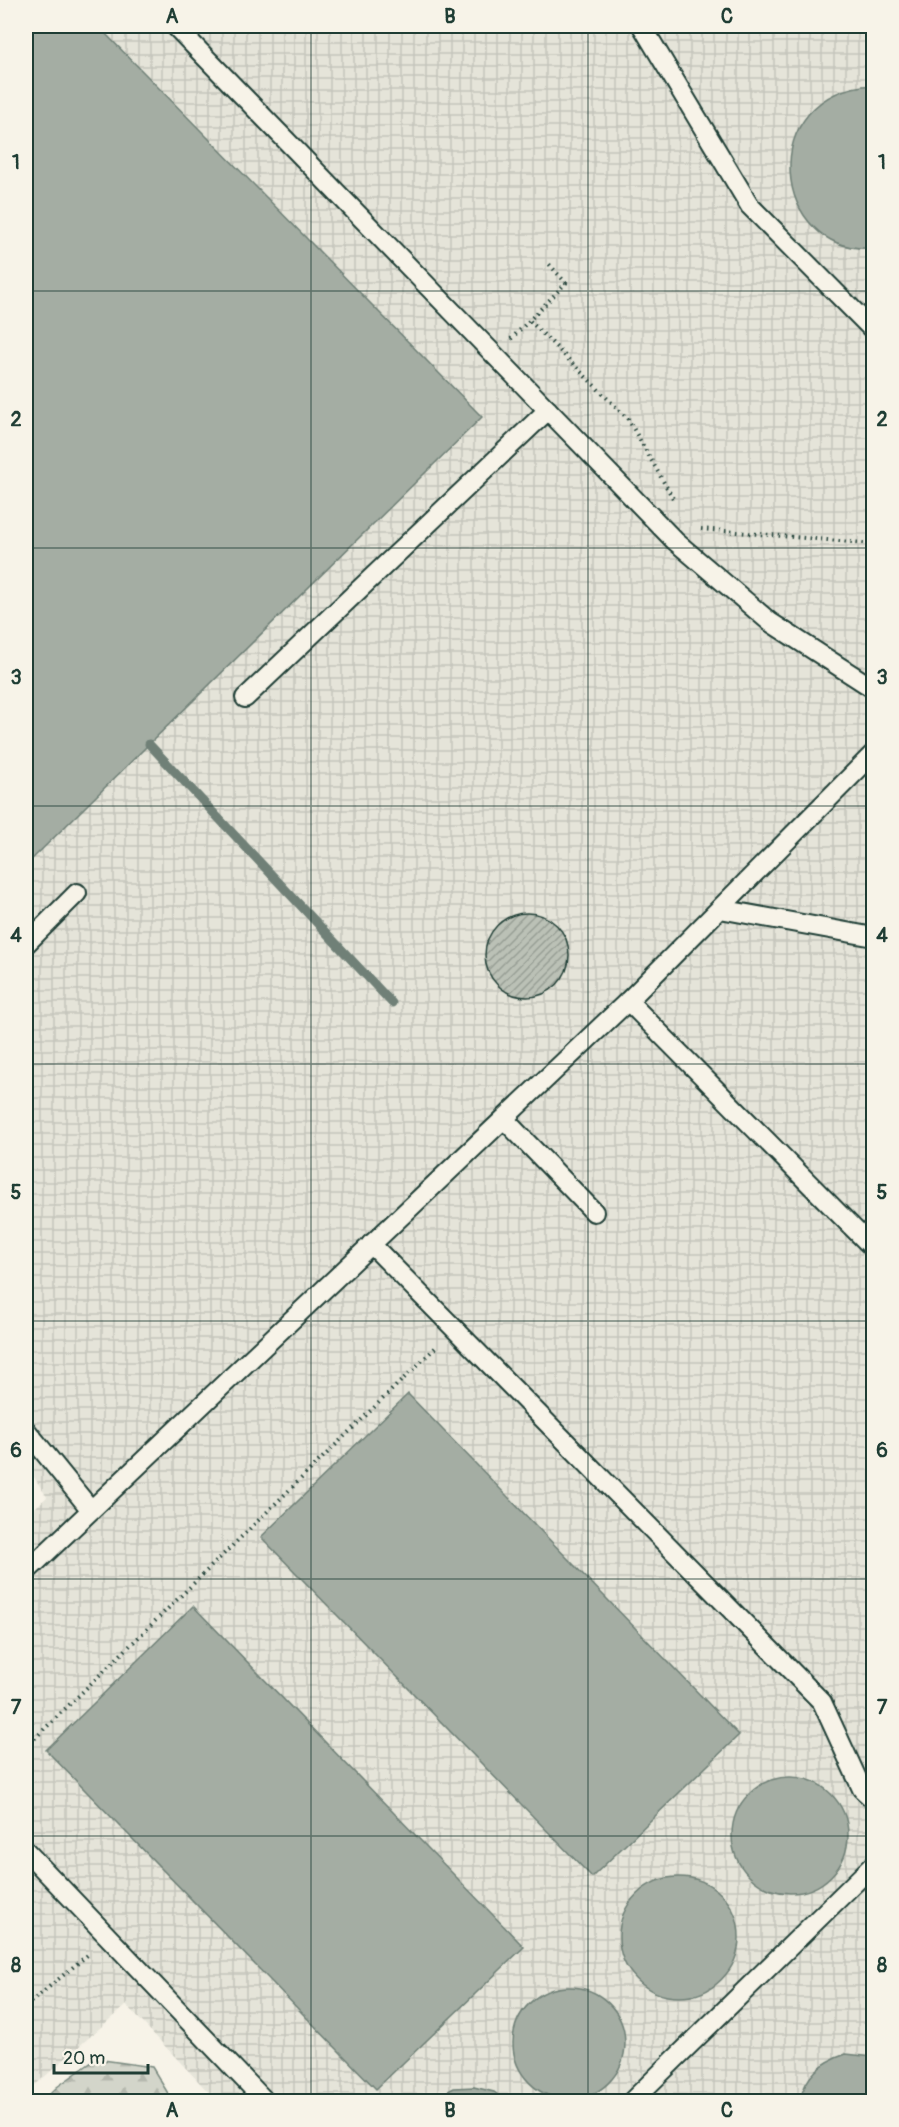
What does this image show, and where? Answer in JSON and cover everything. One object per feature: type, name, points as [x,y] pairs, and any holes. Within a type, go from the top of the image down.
[{"type":"lane","points":[[175,26],[684,549],[770,622],[873,689]]},
{"type":"lane","points":[[642,26],[750,206],[873,331]]},
{"type":"lane","points":[[245,698],[548,411]]},
{"type":"lane","points":[[26,1572],[628,1002],[873,753]]},
{"type":"lane","points":[[26,944],[77,893]]},
{"type":"lane","points":[[720,909],[866,936],[873,951]]},
{"type":"lane","points":[[628,1002],[873,1249]]},
{"type":"lane","points":[[504,1119],[594,1212]]},
{"type":"lane","points":[[371,1244],[822,1702],[862,1789],[873,1800]]},
{"type":"lane","points":[[26,1430],[91,1510]]},
{"type":"lane","points":[[26,1851],[266,2102]]},
{"type":"lane","points":[[631,2102],[873,1864]]},
{"type":"path","points":[[495,355],[566,283],[549,264]]},
{"type":"path","points":[[530,321],[628,419],[679,508]]},
{"type":"path","points":[[690,528],[873,544]]},
{"type":"path","points":[[26,1747],[454,1329]]},
{"type":"path","points":[[26,2006],[108,1938]]},
{"type":"shaded area","points":[[26,26],[873,26],[873,2101],[217,2101],[126,2005],[26,2093],[26,1516],[47,1497],[26,1465]]},
{"type":"shaded area","points":[[26,26],[98,26],[482,417],[26,865]]},
{"type":"shaded area","points":[[873,85],[873,248],[839,244],[814,227],[797,202],[790,172],[794,142],[808,115],[834,94]]},
{"type":"shaded area","points":[[408,1394],[739,1735],[592,1877],[261,1537]]},
{"type":"shaded area","points":[[193,1606],[524,1947],[376,2089],[46,1750]]},
{"type":"shaded area","points":[[790,1777],[812,1782],[831,1794],[843,1813],[848,1835],[843,1857],[831,1876],[812,1888],[790,1893],[768,1888],[749,1876],[737,1857],[732,1835],[737,1813],[749,1794],[768,1782]]},
{"type":"shaded area","points":[[679,1877],[702,1882],[721,1895],[734,1914],[739,1937],[734,1960],[721,1979],[702,1992],[679,1997],[656,1992],[637,1979],[624,1960],[619,1937],[624,1914],[637,1895],[656,1882]]},
{"type":"shaded area","points":[[569,1987],[590,1992],[608,2004],[620,2022],[625,2043],[620,2064],[608,2082],[590,2094],[569,2099],[548,2094],[530,2082],[518,2064],[513,2043],[518,2022],[530,2004],[548,1992]]},
{"type":"shaded area","points":[[846,2054],[873,2057],[873,2101],[800,2101],[810,2077],[829,2061]]},
{"type":"shaded area","points":[[474,2087],[494,2092],[506,2101],[429,2101],[454,2088]]},
{"type":"green space","points":[[96,2059],[152,2067],[169,2095],[164,2102],[43,2101],[57,2087]]},
{"type":"building","points":[[527,913],[543,916],[557,925],[566,939],[569,955],[566,971],[557,985],[543,994],[527,997],[511,994],[497,985],[488,971],[485,955],[488,939],[497,925],[511,916]]},
{"type":"waterway","points":[[149,744],[392,1003]]}]
